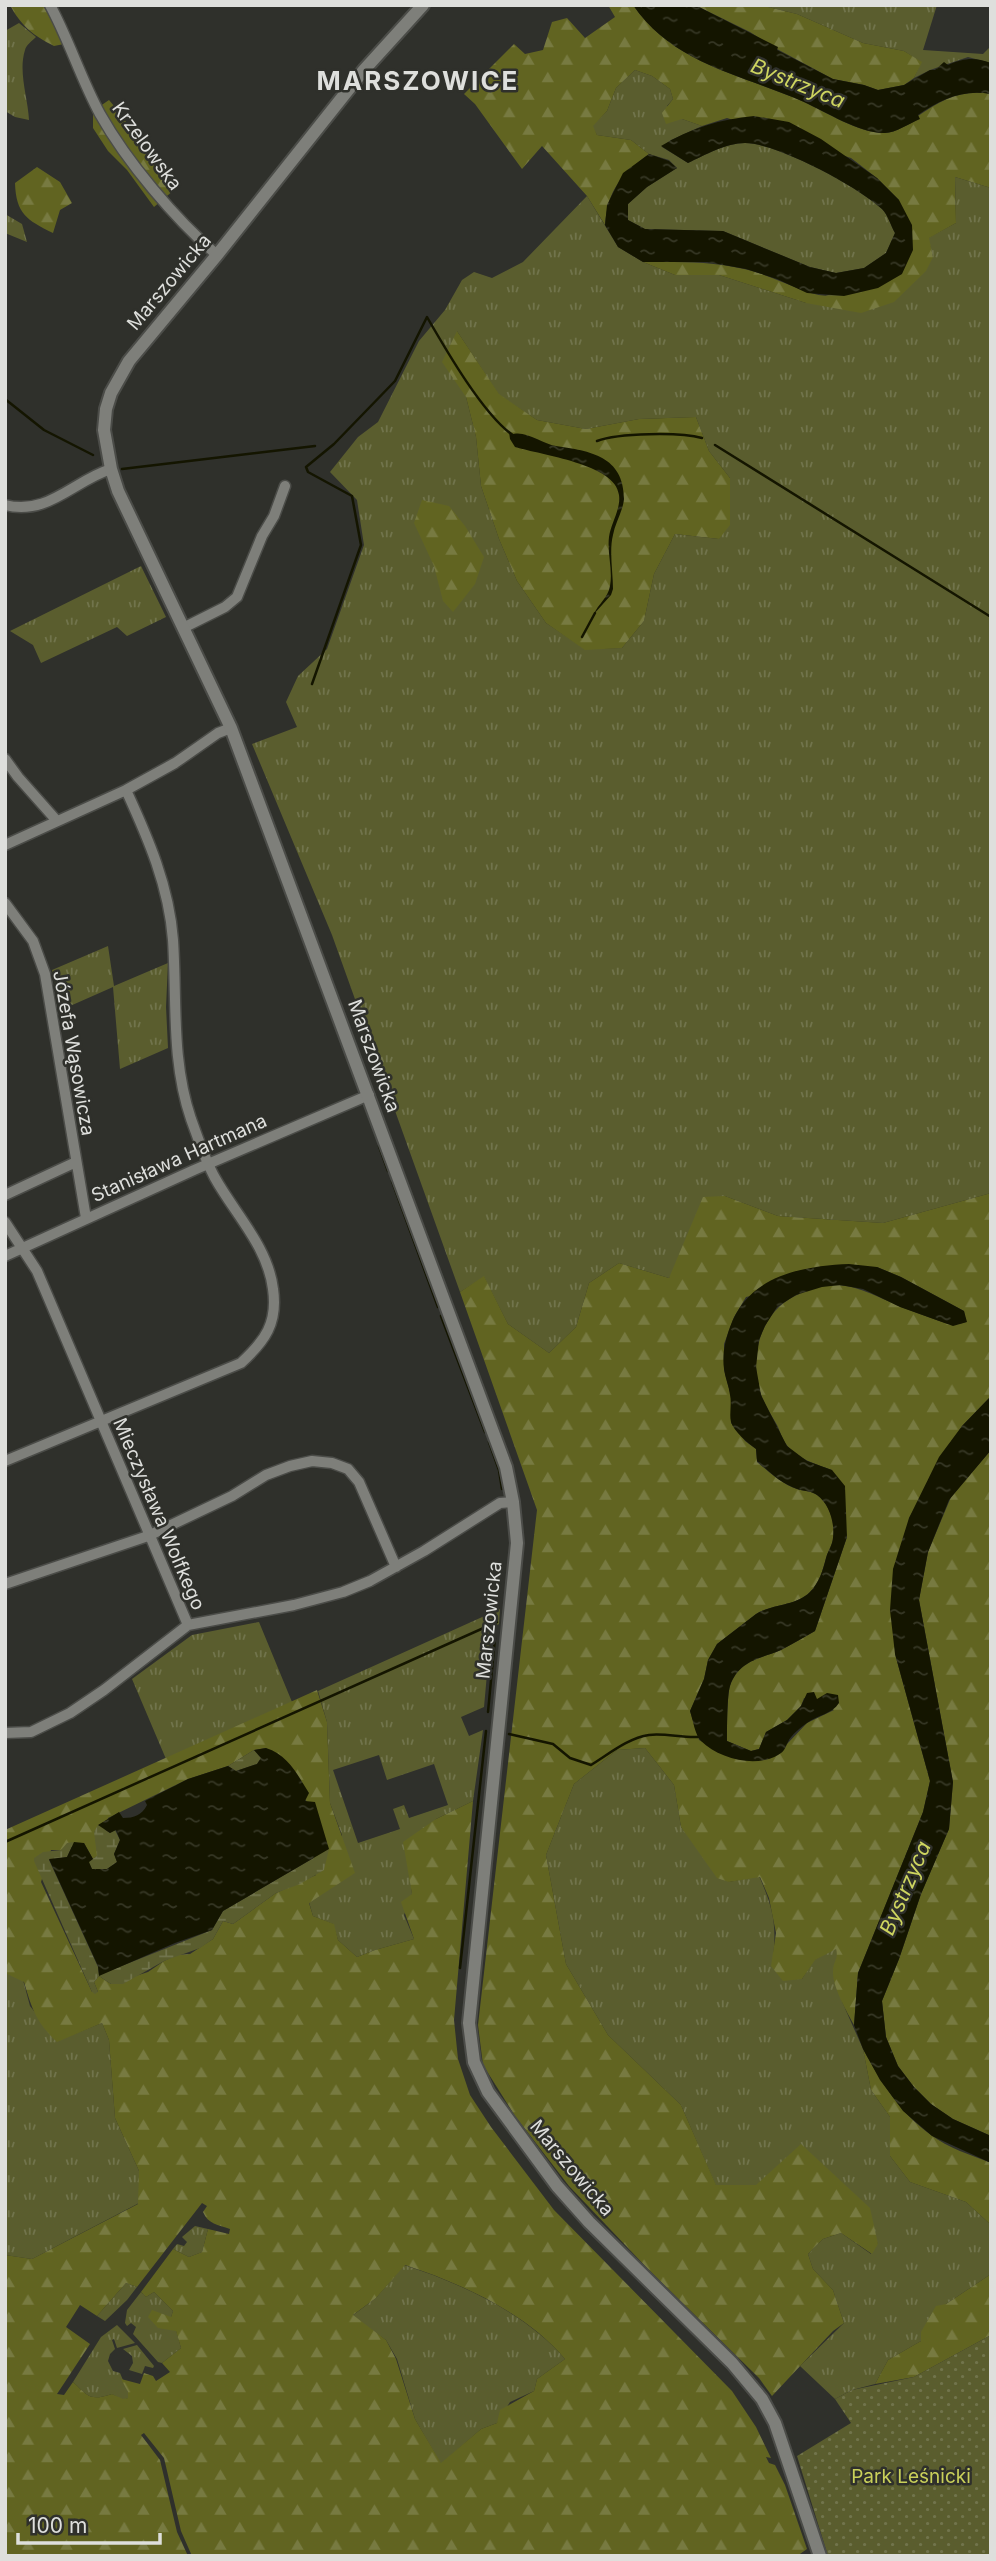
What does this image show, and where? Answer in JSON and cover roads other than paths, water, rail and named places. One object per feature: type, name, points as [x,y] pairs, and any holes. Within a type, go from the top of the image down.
[{"type":"street","name":"Krzelowska","points":[[50,5],[99,111],[116,140],[148,181],[201,241],[217,255]]},
{"type":"street","name":"Marszowicka","points":[[423,5],[364,70],[129,361],[111,393],[104,430],[118,491],[230,728],[506,1467],[517,1543],[469,2022],[474,2062],[492,2099],[557,2186],[589,2222],[732,2363],[762,2399],[775,2423],[820,2556]]},
{"type":"street","points":[[5,505],[41,505],[63,496],[86,478],[111,469]]},
{"type":"street","points":[[183,628],[225,607],[237,597],[285,486]]},
{"type":"street","points":[[5,845],[126,790],[176,763],[218,733],[230,728]]},
{"type":"street","points":[[5,759],[57,821]]},
{"type":"street","points":[[5,1461],[241,1363],[262,1344],[272,1320],[274,1290],[267,1263],[214,1177],[190,1117],[179,1072],[175,1036],[174,965],[168,904],[160,870],[126,790]]},
{"type":"street","name":"Józefa Wąsowicza","points":[[5,903],[33,941],[45,974],[86,1218]]},
{"type":"street","name":"Stanisława Hartmana","points":[[5,1256],[369,1095]]},
{"type":"street","points":[[5,1195],[76,1162]]},
{"type":"street","name":"Mieczysława Wolfkego","points":[[5,1223],[37,1271],[188,1625],[294,1605],[343,1592],[396,1567],[500,1503],[513,1502]]},
{"type":"street","points":[[5,1584],[148,1536],[232,1496],[266,1475],[312,1461],[332,1463],[348,1469],[359,1482],[396,1567]]},
{"type":"street","points":[[5,1733],[31,1732],[70,1713],[188,1625]]},
{"type":"water","name":"Bystrzyca","points":[[633,5],[695,5],[778,47],[777,50],[833,79],[878,90],[904,85],[930,70],[935,70],[944,62],[948,65],[970,59],[985,61],[991,63],[991,94],[971,93],[953,97],[918,115],[920,119],[893,131],[885,133],[865,130],[689,55],[669,42]]},
{"type":"water","points":[[754,116],[789,122],[821,139],[877,178],[899,200],[912,225],[913,250],[902,274],[878,288],[844,296],[807,293],[746,269],[707,262],[643,262],[618,247],[605,225],[607,205],[623,173],[649,154],[669,161],[677,168],[647,187],[628,204],[628,220],[645,229],[723,231],[810,267],[836,273],[864,268],[886,253],[895,233],[884,211],[837,178],[796,158],[777,150],[745,143],[730,145],[688,163],[661,146],[706,125]]},
{"type":"water","points":[[509,432],[511,435],[527,435],[551,445],[581,450],[603,458],[618,473],[624,499],[612,541],[613,589],[594,614],[610,586],[609,537],[619,500],[615,484],[592,468],[576,462],[515,447]]},
{"type":"water","points":[[849,1264],[877,1267],[901,1277],[964,1311],[967,1322],[953,1326],[900,1307],[863,1289],[840,1285],[796,1295],[777,1307],[765,1326],[759,1340],[756,1367],[761,1395],[787,1446],[807,1461],[832,1470],[845,1486],[847,1537],[815,1631],[781,1650],[751,1662],[734,1677],[728,1697],[727,1741],[751,1751],[759,1749],[766,1732],[787,1720],[801,1706],[807,1693],[814,1692],[817,1699],[827,1693],[838,1695],[839,1703],[833,1710],[799,1729],[778,1755],[759,1761],[738,1760],[718,1753],[701,1741],[694,1727],[690,1711],[704,1679],[708,1660],[717,1644],[756,1614],[798,1600],[810,1592],[822,1572],[832,1543],[833,1531],[829,1511],[822,1499],[813,1493],[791,1487],[771,1473],[757,1461],[756,1449],[733,1426],[730,1419],[731,1398],[723,1363],[725,1342],[738,1310],[749,1296],[763,1285],[795,1271]]},
{"type":"water","name":"Bystrzyca","points":[[991,1396],[991,1450],[949,1500],[928,1552],[919,1600],[953,1782],[949,1829],[921,1894],[882,2001],[886,2037],[898,2066],[931,2104],[953,2119],[991,2136],[991,2163],[932,2136],[903,2111],[880,2080],[863,2049],[854,2025],[858,1973],[923,1812],[930,1781],[895,1654],[890,1610],[893,1569],[909,1518],[939,1457],[962,1426]]},
{"type":"water","points":[[266,1748],[286,1760],[309,1793],[305,1801],[315,1802],[329,1849],[223,1911],[212,1930],[99,1976],[98,1966],[49,1859],[67,1857],[74,1842],[84,1843],[93,1859],[89,1862],[92,1869],[107,1869],[117,1862],[114,1854],[120,1840],[116,1830],[110,1833],[98,1825],[119,1812],[123,1818],[137,1815],[147,1805],[145,1801],[188,1779],[228,1766],[236,1771],[257,1764],[261,1758],[254,1750]]},
{"type":"waterway","points":[[312,684],[361,545],[352,496],[308,472],[306,467],[334,444],[395,381],[427,317],[478,398],[490,414],[514,436]]},
{"type":"waterway","points":[[5,399],[44,430],[93,455]]},
{"type":"waterway","points":[[597,441],[649,434],[702,438]]},
{"type":"waterway","points":[[715,445],[991,617]]},
{"type":"waterway","points":[[122,469],[315,446]]},
{"type":"waterway","points":[[582,637],[595,613]]},
{"type":"waterway","points":[[379,1146],[388,1171]]},
{"type":"waterway","points":[[392,1181],[438,1307]]},
{"type":"waterway","points":[[441,1316],[485,1432]]},
{"type":"waterway","points":[[489,1442],[499,1470],[502,1489]]},
{"type":"waterway","points":[[5,1842],[497,1622]]},
{"type":"waterway","points":[[488,1712],[495,1638]]},
{"type":"waterway","points":[[460,1968],[486,1731]]},
{"type":"waterway","points":[[509,1734],[553,1744],[570,1758],[591,1765],[641,1737],[698,1737]]},
{"type":"district","name":"MARSZOWICE","points":[[418,80]]},
{"type":"park label","name":"Park Leśnicki","points":[[911,2476]]}]
